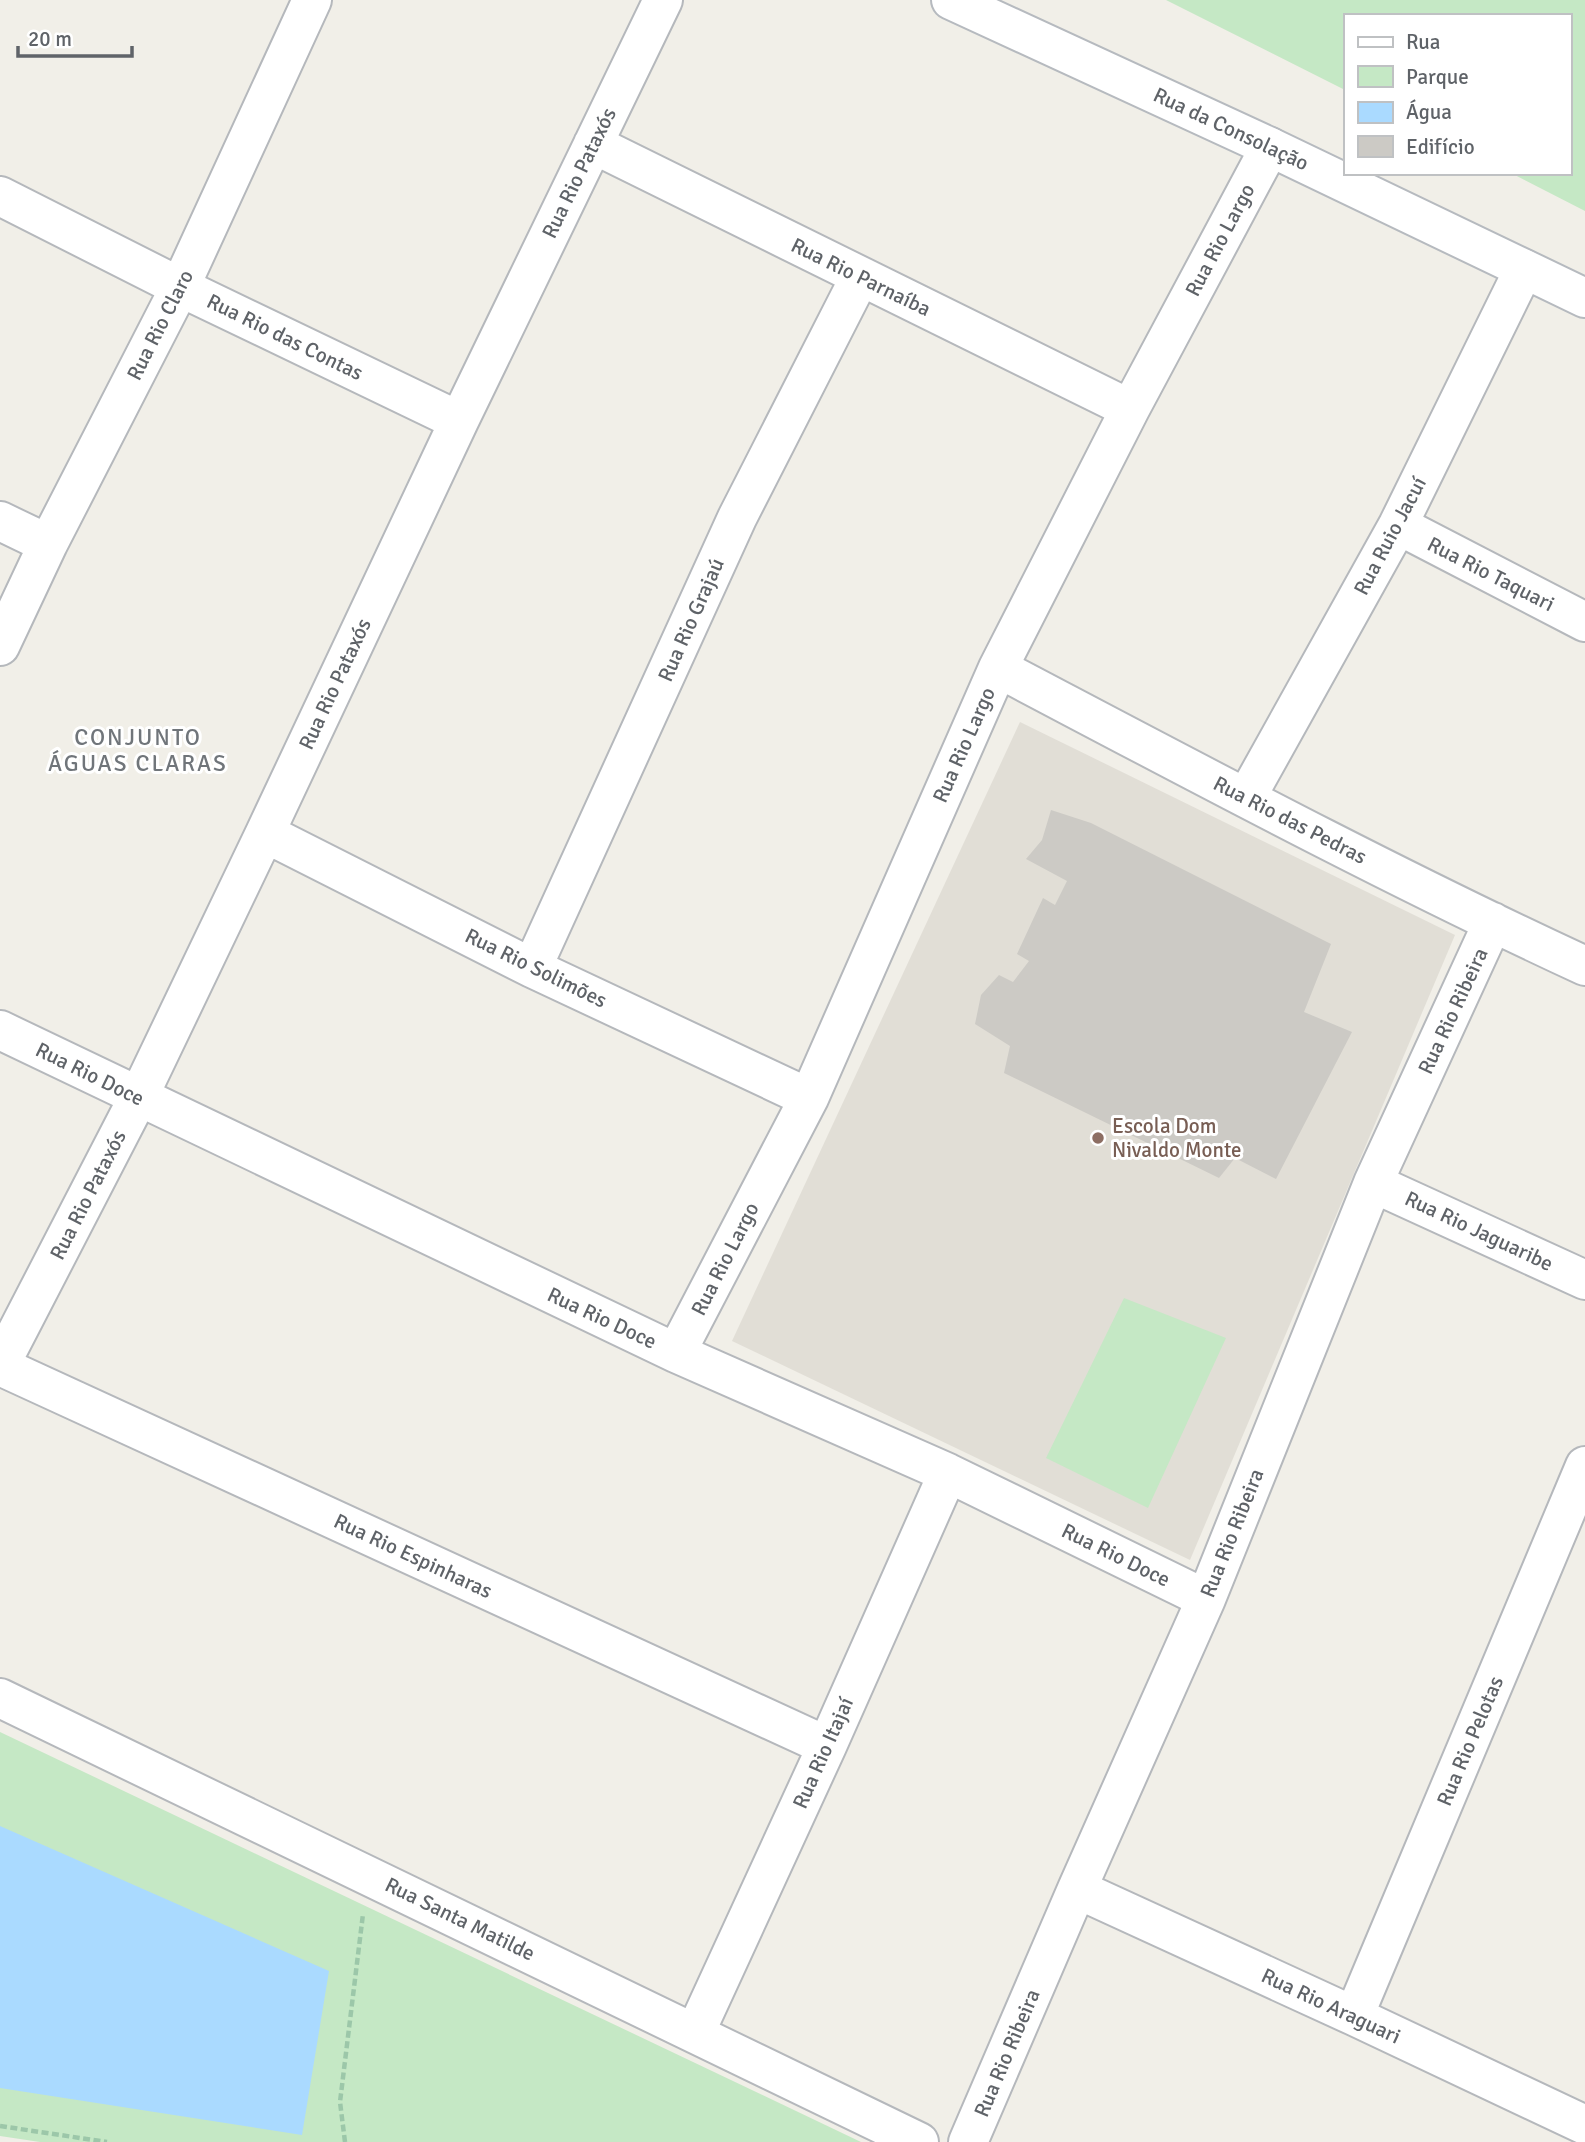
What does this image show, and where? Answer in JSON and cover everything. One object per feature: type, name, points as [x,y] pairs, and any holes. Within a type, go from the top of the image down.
[{"type":"street","name":"Rua Rio Pataxós","points":[[0,1366],[138,1098],[459,421],[663,0]]},
{"type":"street","name":"Rua da Consolação","points":[[951,0],[1270,147],[1585,298]]},
{"type":"street","name":"Rua Rio Claro","points":[[0,646],[48,544],[180,287],[299,4]]},
{"type":"street","name":"Rua Rio Parnaíba","points":[[593,144],[1129,409]]},
{"type":"street","name":"Rua Rio Largo","points":[[676,1353],[809,1098],[998,668],[1129,409],[1270,147]]},
{"type":"street","name":"Rua Rio das Contas","points":[[0,196],[180,287],[459,421]]},
{"type":"street","name":"Rua Ruio Jacuí","points":[[1246,799],[1398,525],[1524,269]]},
{"type":"street","name":"Rua Rio Grajaú","points":[[532,968],[737,517],[860,277]]},
{"type":"street","points":[[0,520],[48,544]]},
{"type":"street","name":"Rua Rio Taquari","points":[[1398,525],[1585,622]]},
{"type":"street","name":"Rua Rio das Pedras","points":[[998,668],[1246,799],[1585,966]]},
{"type":"street","name":"Rua Rio Solimões","points":[[265,833],[532,968],[809,1098]]},
{"type":"street","name":"Rua Rio Ribeira","points":[[968,2142],[1206,1599],[1373,1183],[1493,922]]},
{"type":"street","name":"Rua Rio Doce","points":[[0,1030],[676,1353],[948,1473],[1206,1599]]},
{"type":"street","name":"Rua Rio Jaguaribe","points":[[1373,1183],[1585,1280]]},
{"type":"street","name":"Rua Rio Espinharas","points":[[0,1366],[827,1746]]},
{"type":"street","name":"Rua Rio Pelotas","points":[[1354,2016],[1585,1466]]},
{"type":"street","name":"Rua Rio Itajaí","points":[[695,2033],[827,1746],[948,1473]]},
{"type":"street","name":"Rua Santa Matilde","points":[[0,1698],[919,2142]]},
{"type":"street","name":"Rua Rio Araguari","points":[[1077,1889],[1585,2125]]},
{"type":"path","points":[[345,2142],[340,2102],[364,1909]]},
{"type":"path","points":[[0,2126],[107,2142]]},
{"type":"shaded area","name":"Escola Dom Nivaldo Monte","points":[[1020,722],[1455,935],[1190,1560],[732,1341]]},
{"type":"green space","points":[[1166,0],[1585,0],[1585,211],[1515,175],[1571,175],[1571,14],[1344,14],[1344,89]]},
{"type":"green space","points":[[1124,1298],[1226,1338],[1148,1508],[1046,1458]]},
{"type":"green space","points":[[0,1732],[861,2142],[40,2142],[0,2136]]},
{"type":"water","points":[[0,1826],[329,1971],[302,2135],[0,2088]]},
{"type":"building","points":[[1051,810],[1091,823],[1331,944],[1304,1012],[1352,1032],[1276,1179],[1235,1158],[1219,1178],[1004,1073],[1010,1046],[975,1024],[981,995],[999,975],[1013,982],[1029,961],[1017,954],[1043,898],[1055,905],[1067,881],[1026,859],[1042,840]]},
{"type":"place","name":"Escola Dom Nivaldo Monte","points":[[1098,1138]]},
{"type":"district","name":"CONJUNTO ÁGUAS CLARAS","points":[[138,750]]}]
